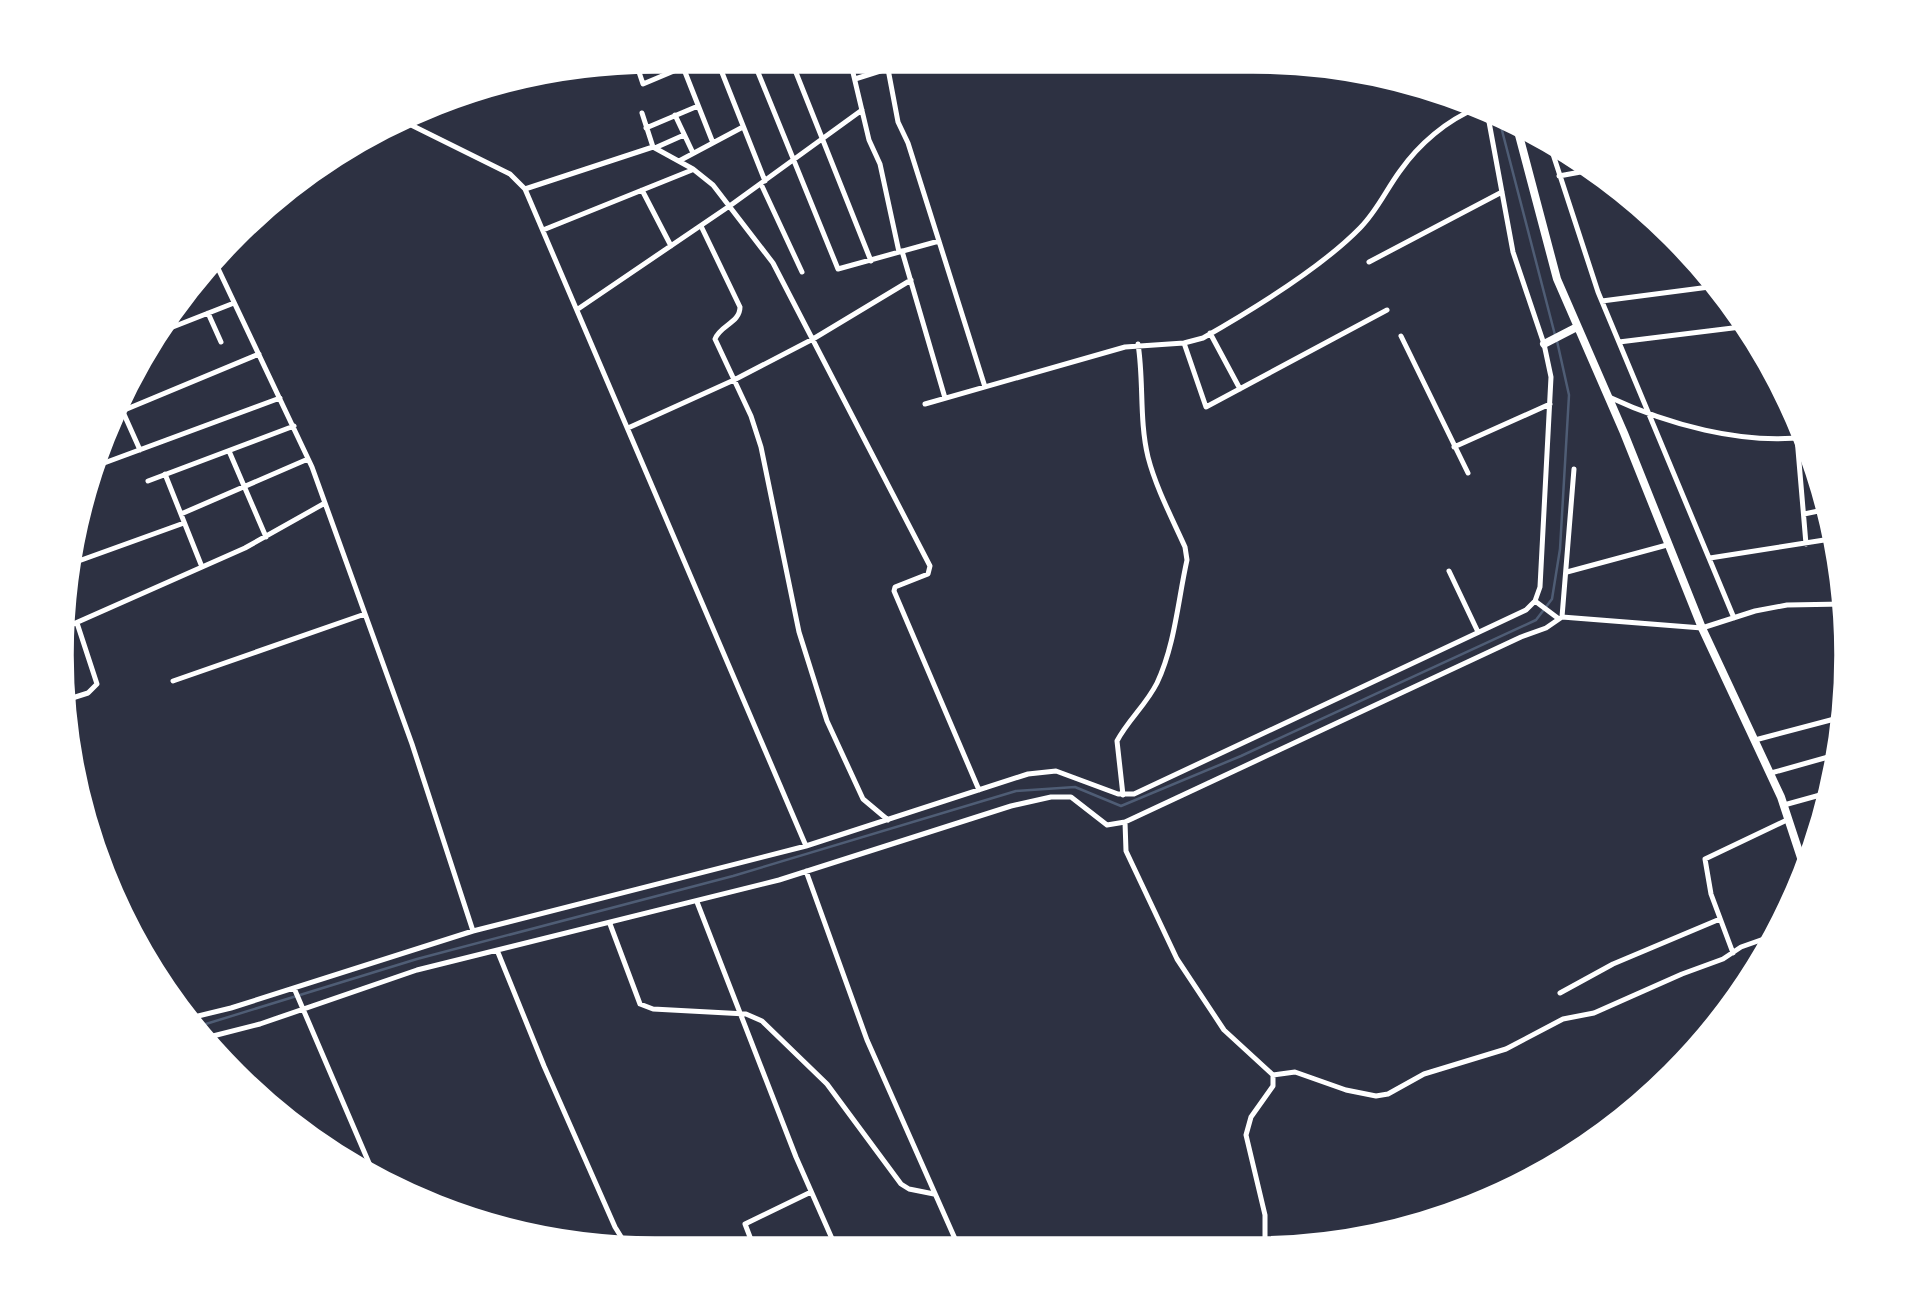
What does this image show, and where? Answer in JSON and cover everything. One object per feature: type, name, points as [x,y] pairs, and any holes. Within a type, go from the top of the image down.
[{"type":"main road","points":[[1521,137],[1557,279],[1667,545],[1771,773],[1800,855]]},
{"type":"main road","points":[[1546,343],[1577,327]]},
{"type":"street","points":[[639,72],[642,84],[668,73]]},
{"type":"street","points":[[685,72],[713,143]]},
{"type":"street","points":[[720,72],[802,272]]},
{"type":"street","points":[[758,72],[836,268],[842,270],[939,241]]},
{"type":"street","points":[[796,72],[871,261]]},
{"type":"street","points":[[853,72],[869,140],[880,164],[901,252],[945,398]]},
{"type":"street","points":[[855,79],[878,72]]},
{"type":"street","points":[[889,72],[898,122],[908,143],[985,387]]},
{"type":"street","points":[[646,128],[698,106]]},
{"type":"street","points":[[578,309],[701,226],[862,110]]},
{"type":"street","points":[[642,113],[655,147],[693,169],[730,205],[776,269],[930,566],[928,574],[895,587],[894,591],[979,790]]},
{"type":"street","points":[[925,404],[1138,344],[1184,344],[1210,333],[1315,265],[1351,237],[1374,213],[1399,172],[1418,150],[1447,124],[1468,113]]},
{"type":"street","points":[[676,115],[693,153]]},
{"type":"street","points":[[197,1016],[473,931],[806,846],[1028,774],[1056,771],[1123,795],[1150,788],[1537,603],[1551,377],[1546,343],[1518,270],[1489,122]]},
{"type":"street","points":[[412,125],[510,174],[525,189],[806,846]]},
{"type":"street","points":[[679,161],[741,128]]},
{"type":"street","points":[[525,189],[684,135]]},
{"type":"street","points":[[1553,155],[1602,301],[1734,618]]},
{"type":"street","points":[[543,230],[693,169]]},
{"type":"street","points":[[1559,176],[1580,172]]},
{"type":"street","points":[[642,190],[671,246]]},
{"type":"street","points":[[1369,262],[1502,192]]},
{"type":"street","points":[[701,226],[740,307],[738,317],[715,336],[761,447],[799,632],[827,721],[863,799],[888,820]]},
{"type":"street","points":[[218,268],[294,426],[325,503],[412,744],[473,931]]},
{"type":"street","points":[[628,428],[734,380],[813,339],[911,280]]},
{"type":"street","points":[[1602,301],[1706,287]]},
{"type":"street","points":[[173,327],[234,303]]},
{"type":"street","points":[[1184,344],[1203,405],[1207,407],[1387,310]]},
{"type":"street","points":[[208,313],[221,342]]},
{"type":"street","points":[[1619,342],[1736,328]]},
{"type":"street","points":[[1210,333],[1240,389]]},
{"type":"street","points":[[1401,336],[1468,473]]},
{"type":"street","points":[[1123,795],[1117,741],[1139,714],[1158,682],[1169,648],[1187,559],[1185,547],[1147,455],[1142,408],[1143,369],[1138,344]]},
{"type":"street","points":[[126,409],[259,354]]},
{"type":"street","points":[[1607,396],[1649,415],[1712,431],[1794,438]]},
{"type":"street","points":[[105,463],[280,397]]},
{"type":"street","points":[[1454,447],[1550,404]]},
{"type":"street","points":[[124,415],[140,450]]},
{"type":"street","points":[[148,481],[294,426]]},
{"type":"street","points":[[1798,449],[1806,544]]},
{"type":"street","points":[[229,451],[267,537]]},
{"type":"street","points":[[181,514],[308,459]]},
{"type":"street","points":[[213,1036],[303,1009],[417,970],[697,902],[806,871],[968,819],[1051,797],[1076,799],[1107,825],[1125,822],[1521,637],[1546,628],[1558,617],[1567,572],[1574,469]]},
{"type":"street","points":[[165,474],[202,567]]},
{"type":"street","points":[[73,625],[267,537],[325,503]]},
{"type":"street","points":[[1804,514],[1818,511]]},
{"type":"street","points":[[80,561],[184,523]]},
{"type":"street","points":[[1710,558],[1825,540]]},
{"type":"street","points":[[1567,572],[1667,545]]},
{"type":"street","points":[[1449,571],[1478,632]]},
{"type":"street","points":[[1537,603],[1558,617],[1706,627],[1787,604],[1834,604]]},
{"type":"street","points":[[173,681],[365,614]]},
{"type":"street","points":[[73,698],[89,693],[97,684],[77,623]]},
{"type":"street","points":[[1755,740],[1832,720]]},
{"type":"street","points":[[1771,773],[1827,757]]},
{"type":"street","points":[[1784,805],[1819,795]]},
{"type":"street","points":[[1733,953],[1711,894],[1705,859],[1788,819]]},
{"type":"street","points":[[1125,822],[1126,851],[1177,959],[1224,1030],[1273,1075],[1300,1073],[1346,1090],[1382,1096],[1424,1074],[1506,1049],[1563,1019],[1594,1013],[1761,941]]},
{"type":"street","points":[[806,871],[860,1022],[954,1238]]},
{"type":"street","points":[[697,902],[831,1238]]},
{"type":"street","points":[[1560,993],[1622,960],[1720,919]]},
{"type":"street","points":[[610,924],[640,1004],[653,1009],[740,1014],[762,1021],[817,1072],[901,1184],[934,1194]]},
{"type":"street","points":[[497,950],[544,1066],[621,1237]]},
{"type":"street","points":[[294,988],[369,1163]]},
{"type":"street","points":[[1265,1238],[1265,1215],[1246,1135],[1251,1116],[1273,1086],[1273,1075]]},
{"type":"street","points":[[751,1238],[746,1224],[811,1192]]},
{"type":"waterway","points":[[1501,128],[1555,335]]},
{"type":"waterway","points":[[204,1025],[417,959],[733,876],[1016,791],[1075,787],[1121,806],[1241,756],[1536,620],[1552,599],[1560,549],[1569,395],[1557,341]]}]
